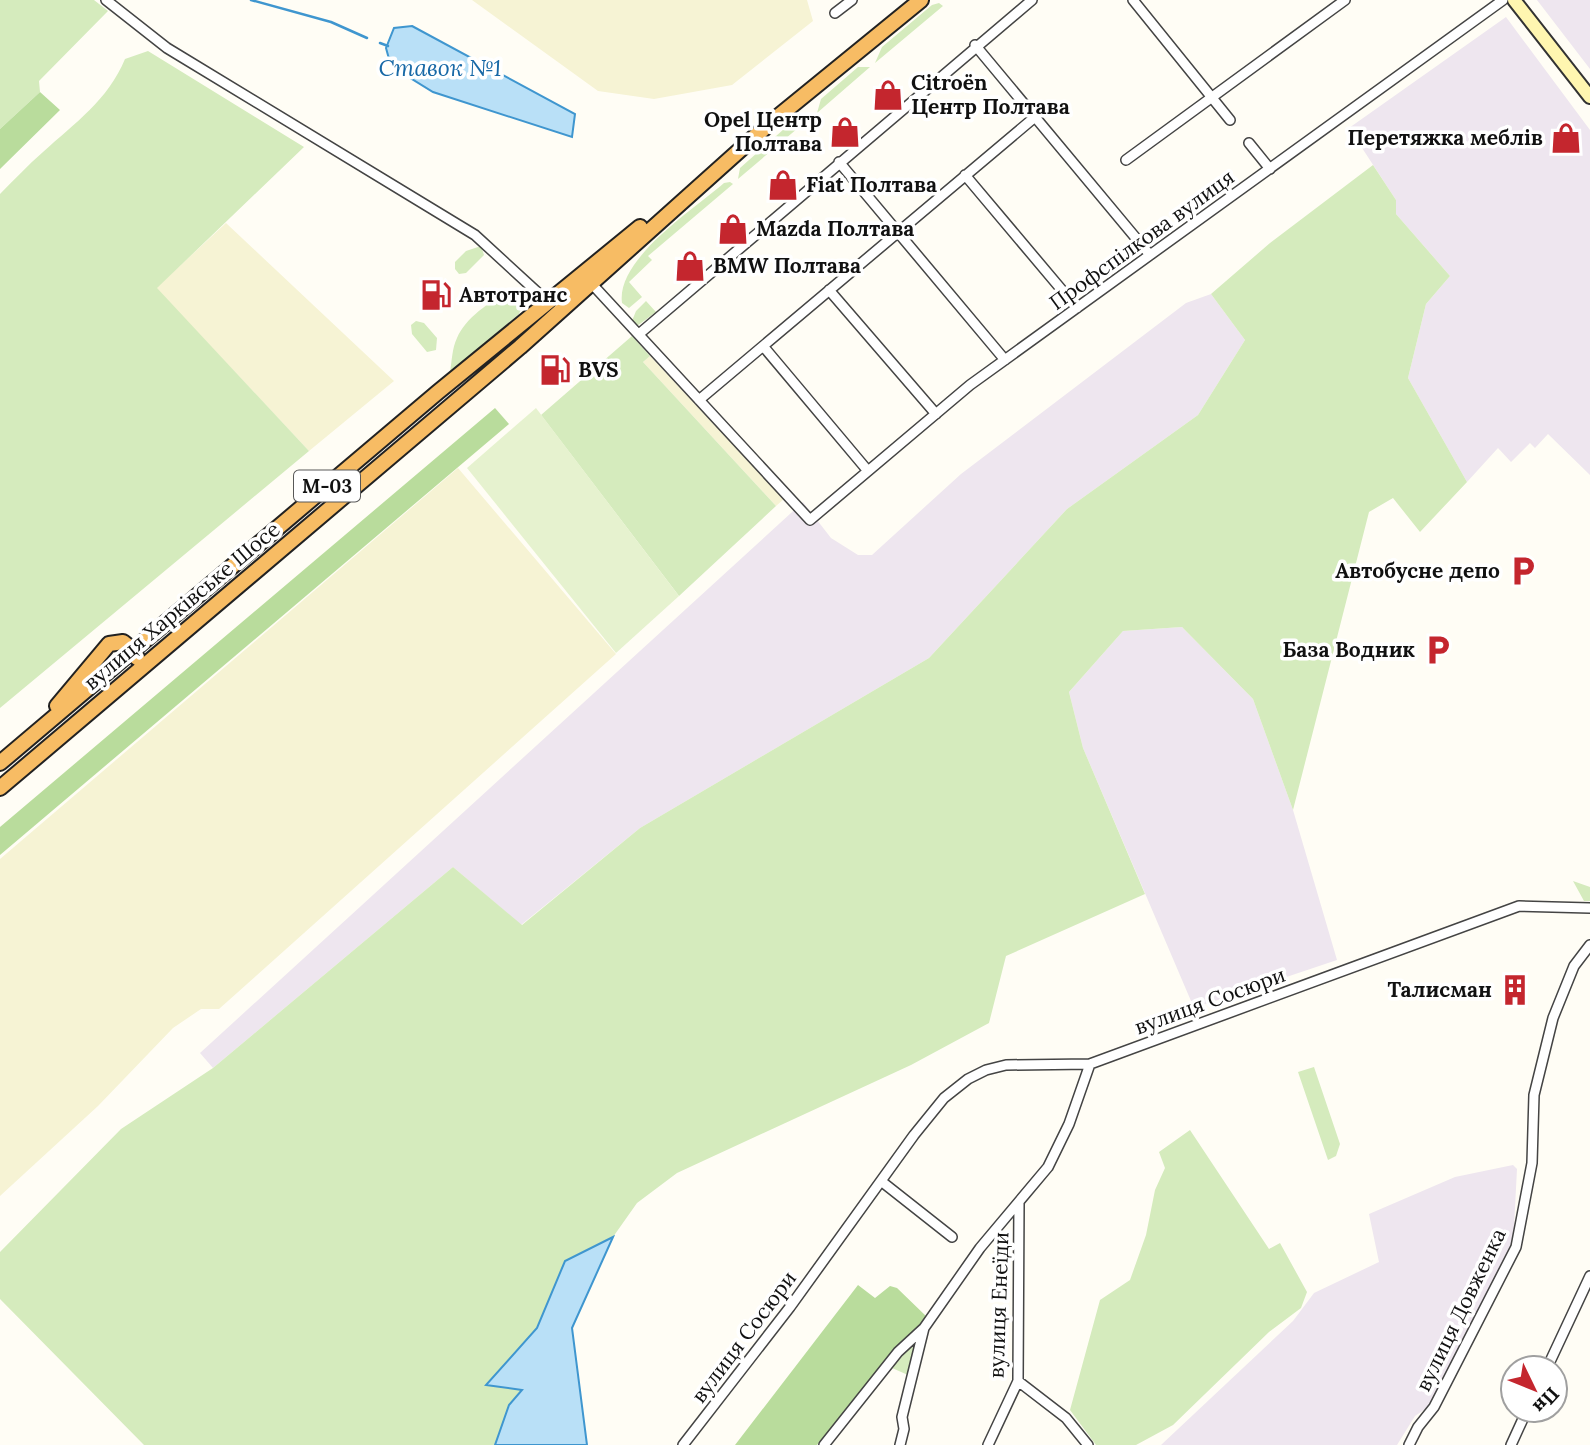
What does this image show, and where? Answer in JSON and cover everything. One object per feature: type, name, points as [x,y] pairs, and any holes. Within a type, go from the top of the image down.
[{"type":"highway","name":"вулиця Харківське Шосе","points":[[0,788],[587,278],[921,0]]},
{"type":"highway","name":"вулиця Харківське Шосе","points":[[133,650],[548,302],[587,278]]},
{"type":"highway","points":[[0,763],[33,735],[109,644],[122,642],[133,650],[137,661],[132,676]]},
{"type":"main road","points":[[1514,0],[1590,97]]},
{"type":"street","points":[[106,0],[167,48],[475,235],[548,302]]},
{"type":"street","points":[[835,13],[852,0]]},
{"type":"street","points":[[639,334],[975,45],[1032,0]]},
{"type":"street","points":[[1133,0],[1230,120]]},
{"type":"street","points":[[1126,160],[1345,0]]},
{"type":"street","name":"Профспілкова вулиця","points":[[699,400],[810,520],[1005,360],[1503,0]]},
{"type":"street","points":[[975,45],[1150,255]]},
{"type":"street","points":[[587,278],[699,400],[1035,117]]},
{"type":"street","points":[[1248,143],[1270,169]]},
{"type":"street","points":[[839,162],[1005,360]]},
{"type":"street","points":[[965,175],[1077,308]]},
{"type":"street","points":[[829,290],[936,414]]},
{"type":"street","points":[[763,346],[868,471]]},
{"type":"street","name":"вулиця Сосюри","points":[[682,1445],[790,1307],[944,1098],[968,1079],[986,1070],[1006,1065],[1090,1064],[1518,906],[1590,908]]},
{"type":"street","name":"вулиця Довженка","points":[[1409,1445],[1418,1427],[1434,1407],[1516,1247],[1532,1163],[1534,1095],[1553,1018],[1574,966],[1590,945]]},
{"type":"street","points":[[824,1445],[898,1352],[924,1328],[980,1248],[1048,1167],[1069,1124],[1090,1064]]},
{"type":"street","points":[[881,1181],[952,1237]]},
{"type":"street","name":"вулиця Енеїди","points":[[988,1445],[1018,1381],[1019,1202]]},
{"type":"street","points":[[1554,1354],[1590,1276]]},
{"type":"street","points":[[900,1445],[904,1429],[902,1416],[924,1328]]},
{"type":"street","points":[[1018,1381],[1066,1418],[1088,1445]]},
{"type":"street","points":[[1511,1445],[1521,1424]]},
{"type":"shaded area","points":[[472,0],[807,0],[813,21],[732,85],[654,99],[598,91]]},
{"type":"shaded area","points":[[1537,0],[1590,0],[1590,69]]},
{"type":"shaded area","points":[[1506,17],[1590,130],[1590,475],[1548,434],[1535,448],[1530,443],[1511,462],[1498,448],[1467,482],[1408,378],[1426,304],[1450,276],[1396,214],[1396,200],[1349,128]]},
{"type":"shaded area","points":[[226,223],[394,381],[309,451],[156,288]]},
{"type":"shaded area","points":[[1211,294],[1245,340],[1198,415],[1067,509],[929,658],[640,828],[521,925],[453,867],[213,1068],[200,1053],[803,502],[831,538],[858,555],[872,555],[961,474],[1186,303]]},
{"type":"shaded area","points":[[650,356],[784,499],[776,506],[643,362]]},
{"type":"shaded area","points":[[458,468],[616,654],[219,1009],[201,1009],[173,1028],[98,1106],[0,1196],[0,859]]},
{"type":"shaded area","points":[[1182,627],[1253,699],[1293,810],[1337,960],[1194,1008],[1083,748],[1069,692],[1123,631]]},
{"type":"shaded area","points":[[1513,1165],[1517,1169],[1513,1246],[1431,1405],[1415,1416],[1397,1445],[1161,1445],[1293,1321],[1314,1293],[1379,1262],[1369,1214],[1455,1177]]},
{"type":"green space","points":[[0,0],[94,0],[108,11],[39,81],[40,92],[0,129]]},
{"type":"green space","points":[[939,3],[943,6],[875,63],[882,47],[932,5]]},
{"type":"green space","points":[[148,51],[304,147],[157,288],[309,451],[0,708],[0,194],[100,99],[110,87],[125,59]]},
{"type":"green space","points":[[858,67],[870,67],[817,113],[821,99]]},
{"type":"green space","points":[[40,92],[60,110],[0,169],[0,129]]},
{"type":"green space","points":[[804,116],[811,117],[738,179],[740,168],[793,121]]},
{"type":"green space","points":[[1373,165],[1396,200],[1396,214],[1450,276],[1426,304],[1408,378],[1467,482],[1420,532],[1393,498],[1369,512],[1293,810],[1253,699],[1182,627],[1123,631],[1069,692],[1083,748],[1145,894],[1006,956],[989,1023],[911,1065],[677,1173],[637,1203],[613,1237],[565,1261],[537,1328],[487,1384],[522,1390],[509,1405],[495,1445],[144,1445],[0,1299],[0,1252],[121,1129],[213,1068],[453,867],[522,925],[640,828],[929,658],[1067,509],[1198,415],[1245,340],[1211,294],[1270,243]]},
{"type":"green space","points":[[724,183],[733,184],[648,256],[652,260],[629,282],[642,297],[629,308],[622,303],[623,286],[643,253],[677,221]]},
{"type":"green space","points":[[481,246],[484,255],[466,273],[459,274],[455,269],[455,262],[466,251]]},
{"type":"green space","points":[[518,288],[527,293],[519,314],[450,372],[455,342],[467,322],[501,296]]},
{"type":"green space","points":[[646,301],[656,312],[637,326],[632,321],[636,311]]},
{"type":"green space","points":[[416,321],[424,323],[437,338],[436,350],[427,352],[412,334],[411,325]]},
{"type":"green space","points":[[632,336],[650,356],[643,362],[776,506],[679,596],[541,415]]},
{"type":"green space","points":[[495,408],[509,424],[0,855],[0,827]]},
{"type":"green space","points":[[536,408],[679,596],[616,653],[467,468]]},
{"type":"green space","points":[[1573,881],[1590,887],[1590,901],[1584,901]]},
{"type":"green space","points":[[1314,1067],[1340,1144],[1336,1156],[1328,1160],[1298,1072]]},
{"type":"green space","points":[[1190,1130],[1269,1249],[1280,1243],[1307,1292],[1301,1308],[1269,1332],[1173,1425],[1136,1445],[1096,1445],[1070,1410],[1100,1300],[1130,1280],[1146,1235],[1155,1190],[1165,1168],[1159,1152]]},
{"type":"green space","points":[[858,1285],[875,1298],[890,1286],[897,1288],[927,1317],[920,1328],[897,1347],[817,1445],[735,1445]]},
{"type":"green space","points":[[919,1337],[908,1375],[892,1368]]},
{"type":"water","name":"Ставок №1","points":[[412,26],[575,114],[572,137],[433,92],[391,66],[386,48],[394,28]]},
{"type":"water","points":[[613,1237],[572,1328],[587,1445],[495,1445],[509,1405],[522,1390],[486,1385],[537,1328],[565,1261]]},
{"type":"waterway","points":[[251,0],[331,22],[367,38]]},
{"type":"waterway","points":[[380,43],[388,46]]},
{"type":"place","name":"Citroën Центр Полтава","points":[[888,95]]},
{"type":"place","name":"Opel Центр Полтава","points":[[845,132]]},
{"type":"place","name":"Перетяжка меблів","points":[[1566,138]]},
{"type":"place","name":"Fiat Полтава","points":[[783,185]]},
{"type":"place","name":"Mazda Полтава","points":[[733,229]]},
{"type":"place","name":"BMW Полтава","points":[[690,266]]},
{"type":"place","name":"Автотранс","points":[[436,295]]},
{"type":"place","name":"BVS","points":[[555,370]]},
{"type":"place","name":"Автобусне депо","points":[[1523,571]]},
{"type":"place","name":"База Водник","points":[[1438,650]]},
{"type":"place","name":"Талисман","points":[[1515,990]]}]
